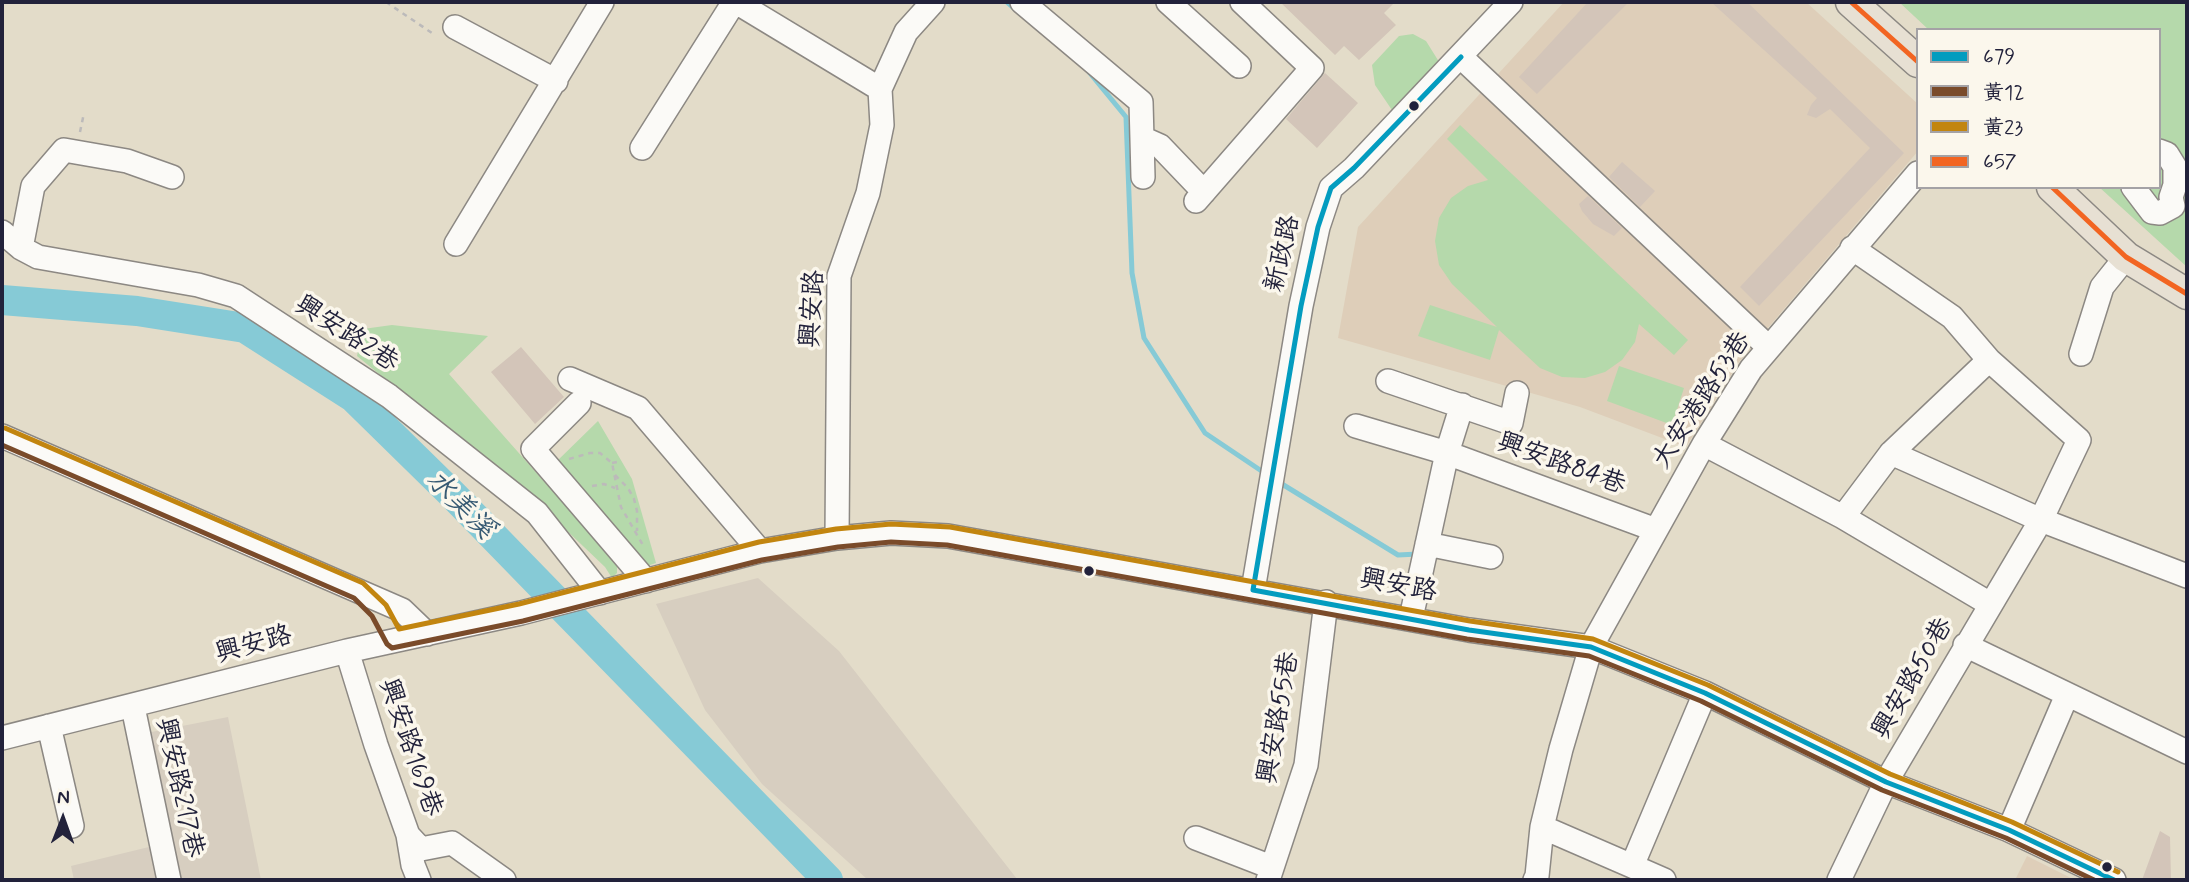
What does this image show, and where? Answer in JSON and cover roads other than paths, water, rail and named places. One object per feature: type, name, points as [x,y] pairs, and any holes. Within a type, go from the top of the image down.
[{"type":"main road","points":[[1851,2],[1916,60]]},
{"type":"main road","points":[[2063,191],[2126,257],[2187,294]]},
{"type":"street","points":[[456,244],[602,2]]},
{"type":"street","points":[[642,148],[735,2],[880,89]]},
{"type":"street","name":"興安路","points":[[836,538],[839,276],[868,193],[882,125],[880,89],[906,32],[933,2]]},
{"type":"street","points":[[1022,2],[1141,102],[1143,177]]},
{"type":"street","points":[[1168,2],[1239,66]]},
{"type":"street","points":[[1142,138],[1160,146],[1200,197],[1312,68],[1242,2]]},
{"type":"street","name":"新政路","points":[[1253,590],[1301,306],[1318,227],[1331,188],[1354,168],[1511,2]]},
{"type":"street","points":[[455,27],[556,81]]},
{"type":"street","points":[[1461,57],[1764,343]]},
{"type":"street","points":[[21,248],[33,186],[64,150],[127,161],[172,177]]},
{"type":"street","points":[[2135,189],[2152,212],[2160,214],[2173,206],[2171,197],[2175,185],[2175,166],[2167,154],[2161,152]]},
{"type":"street","name":"大安港路53巷","points":[[1535,880],[1542,827],[1561,749],[1591,647],[1704,444],[1751,369],[1916,175]]},
{"type":"street","name":"興安路2巷","points":[[2,232],[21,248],[38,257],[198,285],[236,296],[389,396],[537,513],[600,593]]},
{"type":"street","points":[[1843,517],[1891,453],[1989,360],[1952,317],[1852,248]]},
{"type":"street","points":[[2081,354],[2102,287],[2126,257]]},
{"type":"street","name":"興安路50巷","points":[[1839,880],[1886,782],[2041,520],[2079,440],[1989,360]]},
{"type":"street","points":[[570,379],[638,408],[760,551]]},
{"type":"street","points":[[1388,381],[1511,422],[1517,393]]},
{"type":"street","points":[[579,403],[533,449],[646,580]]},
{"type":"street","points":[[1411,618],[1447,453],[1462,405]]},
{"type":"street","name":"興安路84巷","points":[[1356,426],[1447,453],[1656,530]]},
{"type":"street","points":[[2,436],[402,610],[427,634]]},
{"type":"street","name":"興安路50巷","points":[[1704,444],[1843,517],[1990,604]]},
{"type":"street","points":[[1891,453],[2041,520],[2187,576]]},
{"type":"street","name":"興安路","points":[[2,738],[133,707],[348,650],[521,613],[760,551],[836,538],[891,533],[948,536],[1326,602],[1469,630],[1591,647],[1705,694],[1886,782],[2009,830],[2115,880]]},
{"type":"street","points":[[1427,544],[1491,557]]},
{"type":"street","points":[[359,591],[379,611],[394,639]]},
{"type":"street","name":"興安路55巷","points":[[1270,873],[1306,765],[1326,602]]},
{"type":"street","points":[[1965,645],[2187,752]]},
{"type":"street","name":"興安路169巷","points":[[348,650],[376,746],[408,835],[421,849],[452,843],[504,880]]},
{"type":"street","points":[[1632,866],[1705,694]]},
{"type":"street","points":[[2009,830],[2067,695]]},
{"type":"street","name":"興安路217巷","points":[[133,707],[169,880]]},
{"type":"street","points":[[49,726],[72,826]]},
{"type":"street","points":[[1542,827],[1664,880]]},
{"type":"street","points":[[408,835],[419,880]]},
{"type":"street","points":[[1196,838],[1270,873]]},
{"type":"waterway","points":[[1007,2],[1015,9]]},
{"type":"waterway","points":[[1089,72],[1126,117],[1132,273],[1144,338],[1205,433],[1266,474]]},
{"type":"waterway","name":"水美溪","points":[[2,300],[137,311],[245,328],[353,397],[454,496],[828,880]]},
{"type":"waterway","points":[[1277,481],[1398,555],[1418,554]]}]
